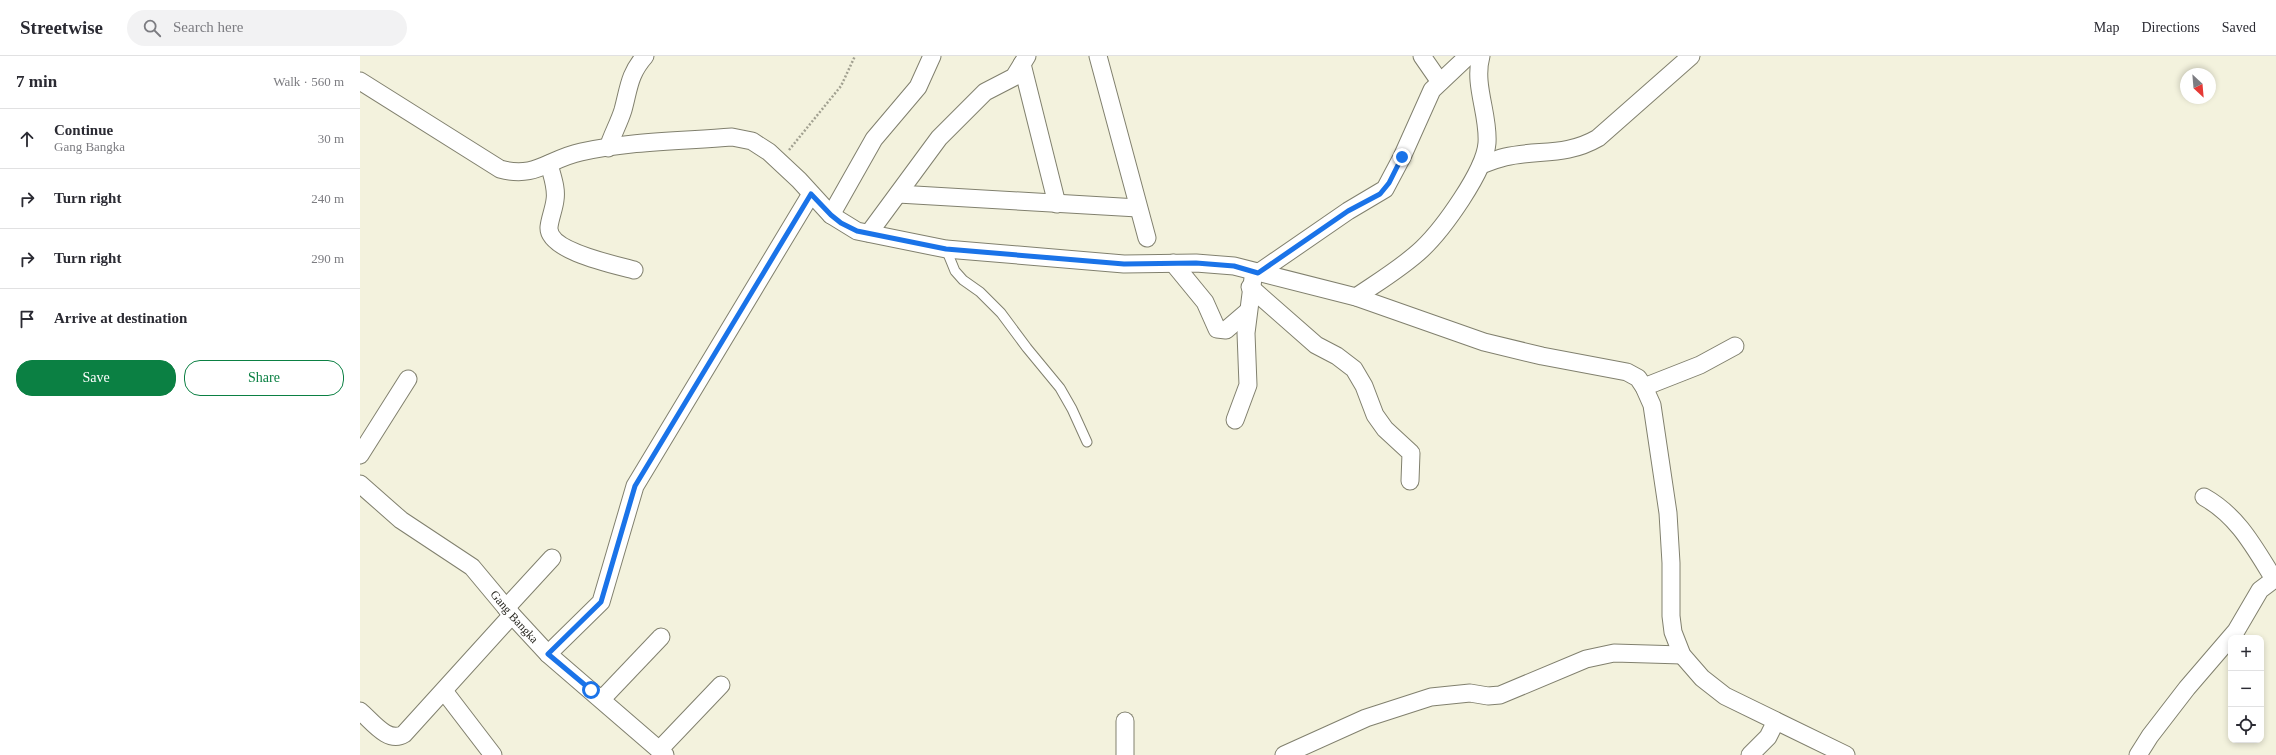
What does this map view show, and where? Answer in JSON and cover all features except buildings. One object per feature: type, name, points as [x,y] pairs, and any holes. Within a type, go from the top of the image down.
[{"type":"street","points":[[608,148],[622,111],[628,83],[645,56]]},
{"type":"street","points":[[831,215],[874,139],[918,87],[932,56]]},
{"type":"street","points":[[1098,56],[1147,238]]},
{"type":"street","points":[[1422,56],[1440,82]]},
{"type":"street","points":[[1235,420],[1248,385],[1246,359],[1247,312],[1254,277],[1348,211],[1385,189],[1402,157],[1432,90],[1468,56]]},
{"type":"street","points":[[1356,297],[1422,249],[1448,219],[1481,165],[1487,145],[1486,123],[1479,86],[1481,56]]},
{"type":"street","points":[[1481,165],[1505,157],[1574,150],[1586,145],[1598,138],[1690,56]]},
{"type":"street","points":[[870,233],[944,132],[985,92],[1014,78],[1024,60]]},
{"type":"street","points":[[1024,60],[1057,204]]},
{"type":"street","points":[[360,81],[500,169],[515,173],[530,172],[580,152],[608,148],[732,137],[760,145],[780,161],[831,215],[841,223],[857,231],[946,249],[1124,264],[1196,263],[1234,266],[1254,277],[1316,345],[1337,356],[1354,369],[1364,386],[1375,415],[1385,429],[1412,455],[1410,481]]},
{"type":"street","points":[[549,164],[555,188],[549,229],[553,238],[558,243],[582,255],[634,270]]},
{"type":"street","points":[[548,654],[601,602],[635,486],[811,194]]},
{"type":"street","points":[[898,194],[1138,208]]},
{"type":"street","points":[[1173,263],[1205,302],[1217,329],[1226,330],[1247,312]]},
{"type":"street","points":[[1254,277],[1289,279],[1356,297],[1484,342],[1542,356],[1627,372],[1638,378],[1652,405],[1665,496],[1672,563],[1671,616],[1673,632],[1682,654],[1702,678],[1714,688],[1776,721],[1846,755]]},
{"type":"street","points":[[1644,387],[1700,365],[1735,346]]},
{"type":"street","points":[[360,455],[408,378]]},
{"type":"street","name":"Gang Bangka","points":[[360,484],[401,520],[472,567],[509,612],[548,654],[662,752]]},
{"type":"street","points":[[2138,755],[2150,736],[2186,688],[2236,631],[2260,590],[2275,578],[2249,539],[2230,516],[2222,507],[2204,496]]},
{"type":"street","points":[[360,711],[389,736],[399,737],[404,734],[444,691],[552,558]]},
{"type":"street","points":[[602,699],[661,637]]},
{"type":"street","points":[[1284,755],[1366,718],[1431,697],[1470,693],[1488,696],[1500,694],[1586,659],[1614,654],[1682,654]]},
{"type":"street","points":[[662,752],[721,685]]},
{"type":"street","points":[[444,691],[493,755]]},
{"type":"street","points":[[1125,721],[1125,755]]},
{"type":"street","points":[[1750,755],[1768,737],[1776,721]]},
{"type":"lane","points":[[946,249],[955,271],[963,280],[980,292],[1001,313],[1026,348],[1060,388],[1072,409],[1087,442]]},
{"type":"path","points":[[780,161],[841,86],[855,56]]},
{"type":"route","points":[[591,690],[548,654],[595,610],[601,602],[635,486],[811,194],[831,215],[841,223],[857,231],[946,249],[1124,264],[1196,263],[1234,266],[1258,273],[1348,211],[1380,194],[1389,183],[1402,157]]}]
